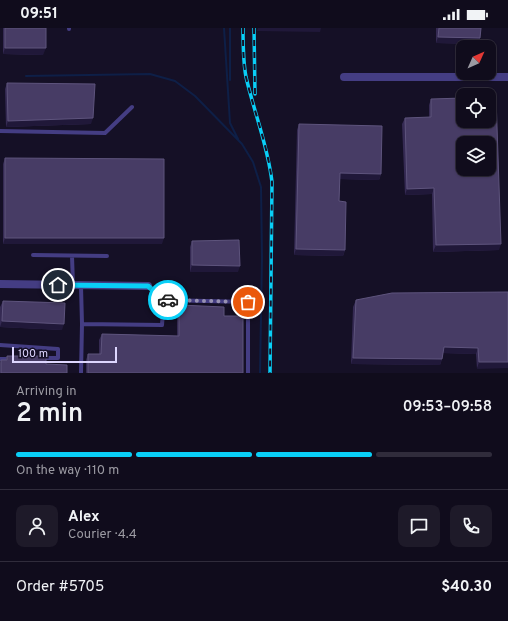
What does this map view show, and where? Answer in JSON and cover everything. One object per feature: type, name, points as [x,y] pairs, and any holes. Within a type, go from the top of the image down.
[{"type":"street","points":[[344,78],[508,77]]},
{"type":"street","points":[[0,284],[148,286]]},
{"type":"lane","points":[[0,131],[105,133],[132,107]]},
{"type":"lane","points":[[33,255],[107,256]]},
{"type":"lane","points":[[72,256],[72,286]]},
{"type":"lane","points":[[81,286],[81,373]]},
{"type":"lane","points":[[148,286],[164,300],[248,302],[248,373]]},
{"type":"lane","points":[[82,324],[162,324],[164,300]]},
{"type":"lane","points":[[0,345],[58,349],[58,358],[36,358]]},
{"type":"lane","points":[[0,359],[14,359]]},
{"type":"building","points":[[5,28],[46,28],[46,48],[5,48]]},
{"type":"building","points":[[439,28],[481,28],[480,38],[438,37]]},
{"type":"building","points":[[7,83],[95,84],[93,118],[8,121]]},
{"type":"building","points":[[496,97],[501,244],[436,245],[434,188],[407,189],[405,118],[431,117],[431,99],[456,98],[456,128],[496,128]]},
{"type":"building","points":[[299,124],[382,126],[381,174],[340,173],[339,201],[346,202],[345,250],[296,249]]},
{"type":"building","points":[[5,158],[164,159],[164,238],[5,238]]},
{"type":"building","points":[[239,240],[240,266],[192,265],[192,241]]},
{"type":"building","points":[[508,292],[508,362],[479,362],[478,348],[444,347],[442,359],[353,358],[356,300],[392,293]]},
{"type":"building","points":[[3,301],[65,303],[64,324],[2,321]]},
{"type":"building","points":[[179,305],[224,307],[224,316],[243,316],[243,373],[88,373],[88,354],[101,354],[102,334],[179,336]]},
{"type":"building","points":[[7,356],[46,356],[46,364],[67,365],[67,373],[1,373],[1,360],[7,360]]},
{"type":"waterway","points":[[224,28],[230,123],[238,139]]},
{"type":"waterway","points":[[230,28],[230,80]]},
{"type":"waterway","points":[[26,76],[150,74],[175,81],[195,96],[242,144],[253,162],[261,187],[262,258],[260,373]]},
{"type":"railway","points":[[243,28],[246,77],[264,142],[272,182],[270,373]]},
{"type":"railway","points":[[254,28],[255,94]]},
{"type":"way so far","points":[[168,300],[248,302]]},
{"type":"route","points":[[58,285],[148,286],[164,300],[168,300]]}]
